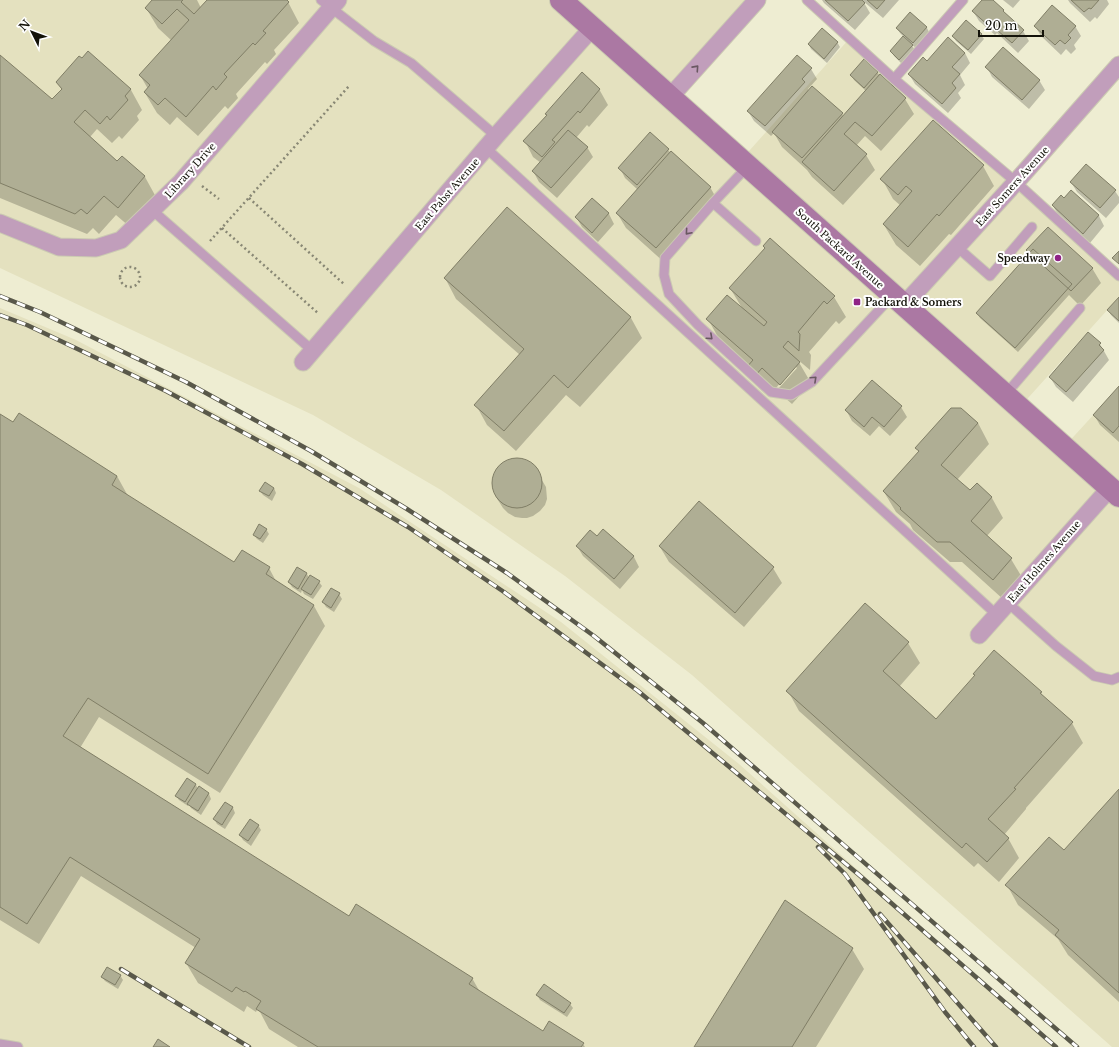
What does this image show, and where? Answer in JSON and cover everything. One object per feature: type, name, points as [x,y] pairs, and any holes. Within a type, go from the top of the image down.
[{"type":"street","name":"South Packard Avenue","points":[[561,0],[1114,492]]},
{"type":"street","points":[[670,97],[757,0]]},
{"type":"street","name":"Library Drive","points":[[0,224],[58,247],[96,248],[121,240],[181,182],[330,3]]},
{"type":"street","name":"East Pabst Avenue","points":[[308,356],[491,142],[592,28]]},
{"type":"street","name":"East Somers Avenue","points":[[898,300],[957,247],[1119,65]]},
{"type":"street","name":"East Holmes Avenue","points":[[979,635],[1114,492]]},
{"type":"lane","points":[[808,0],[894,79],[1016,182],[1119,276]]},
{"type":"lane","points":[[894,79],[963,0]]},
{"type":"lane","points":[[330,3],[374,41],[411,63],[491,142],[1003,609],[1056,646],[1094,676],[1112,680],[1119,677]]},
{"type":"lane","points":[[748,166],[713,203],[665,258],[664,275],[669,294],[698,325],[771,392],[791,395],[812,382],[898,300]]},
{"type":"lane","points":[[713,203],[756,241]]},
{"type":"lane","points":[[152,210],[200,252],[308,356]]},
{"type":"lane","points":[[957,247],[990,276],[1032,227]]},
{"type":"lane","points":[[1005,395],[1080,308]]},
{"type":"lane","points":[[0,1044],[18,1047]]},
{"type":"path","points":[[200,252],[350,85]]},
{"type":"path","points":[[201,186],[219,199]]},
{"type":"path","points":[[249,198],[348,288]]},
{"type":"path","points":[[222,228],[322,317]]},
{"type":"path","points":[[124,268],[134,268],[138,272],[138,282],[133,286],[126,286],[121,282],[120,276],[124,268]]},
{"type":"shaded area","points":[[0,0],[757,0],[670,97],[741,160],[850,38],[1119,276],[1119,297],[1019,408],[1064,447],[1119,387],[1119,1047],[1112,1047],[692,675],[565,576],[441,490],[313,415],[0,268]]},
{"type":"shaded area","points":[[0,308],[76,340],[359,488],[561,622],[739,764],[1056,1047],[0,1047]]},
{"type":"building","points":[[152,0],[183,0],[181,2],[194,14],[207,0],[287,0],[289,2],[263,31],[266,33],[255,45],[253,43],[224,74],[227,77],[216,90],[213,86],[186,117],[165,98],[158,105],[144,92],[150,85],[139,75],[189,20],[177,9],[162,24],[145,8]]},
{"type":"building","points":[[825,0],[862,0],[865,3],[848,21]]},
{"type":"building","points":[[867,0],[885,0],[877,9]]},
{"type":"building","points":[[982,0],[993,0],[1024,30],[1012,43],[972,11]]},
{"type":"building","points":[[1071,0],[1099,0],[1091,9],[1089,8],[1084,12]]},
{"type":"building","points":[[1052,5],[1076,26],[1068,35],[1071,38],[1065,44],[1060,40],[1055,45],[1034,26]]},
{"type":"building","points":[[910,12],[927,27],[913,43],[896,28]]},
{"type":"building","points":[[966,20],[982,34],[968,50],[952,36]]},
{"type":"building","points":[[822,28],[838,42],[824,59],[808,44]]},
{"type":"building","points":[[903,36],[913,45],[899,60],[890,51]]},
{"type":"building","points":[[948,37],[965,53],[952,67],[960,74],[952,83],[956,88],[942,104],[908,74],[923,57],[927,61]]},
{"type":"building","points":[[1003,47],[1040,80],[1022,100],[985,67]]},
{"type":"building","points":[[88,51],[131,89],[125,96],[128,100],[110,120],[107,116],[100,124],[85,110],[74,122],[117,161],[122,156],[145,176],[118,208],[104,196],[87,214],[81,209],[75,214],[0,183],[0,55],[52,99],[62,89],[56,82],[79,56],[82,58]]},
{"type":"building","points":[[797,55],[812,68],[802,79],[805,82],[765,126],[747,111]]},
{"type":"building","points":[[864,59],[878,72],[864,88],[850,75]]},
{"type":"building","points":[[582,72],[600,89],[580,113],[578,111],[552,140],[555,142],[542,157],[523,141],[547,115],[545,114]]},
{"type":"building","points":[[880,74],[906,98],[872,136],[855,122],[844,134],[867,154],[834,191],[802,162]]},
{"type":"building","points":[[812,86],[843,113],[802,158],[772,132]]},
{"type":"building","points":[[933,120],[984,165],[939,216],[937,214],[908,247],[883,224],[912,191],[906,186],[898,195],[880,179]]},
{"type":"building","points":[[568,130],[588,147],[551,188],[532,171]]},
{"type":"building","points":[[650,132],[669,149],[637,185],[618,168]]},
{"type":"building","points":[[671,151],[711,187],[656,248],[616,213]]},
{"type":"building","points":[[1086,164],[1116,190],[1100,208],[1070,182]]},
{"type":"building","points":[[1071,190],[1099,215],[1083,234],[1052,205],[1061,195],[1064,198]]},
{"type":"building","points":[[592,198],[609,213],[592,233],[575,217]]},
{"type":"building","points":[[507,207],[631,317],[568,388],[554,375],[504,431],[474,405],[524,349],[444,278]]},
{"type":"building","points":[[1048,227],[1093,268],[1071,291],[1026,250]]},
{"type":"building","points":[[770,238],[835,296],[827,304],[824,301],[798,332],[800,334],[799,351],[788,341],[783,347],[800,362],[780,385],[762,368],[755,376],[746,368],[753,360],[706,319],[727,295],[764,326],[767,322],[729,288],[765,248],[763,246]]},
{"type":"building","points":[[1033,249],[1072,284],[1015,348],[976,313]]},
{"type":"building","points":[[1119,251],[1119,264],[1112,258]]},
{"type":"building","points":[[1119,297],[1119,321],[1107,310]]},
{"type":"building","points":[[1088,332],[1101,343],[1099,345],[1104,350],[1066,392],[1049,377]]},
{"type":"building","points":[[872,380],[902,406],[884,427],[872,417],[864,427],[845,410]]},
{"type":"building","points":[[1119,386],[1119,426],[1113,433],[1093,415]]},
{"type":"building","points":[[951,408],[961,408],[978,423],[941,465],[970,490],[977,483],[992,497],[971,521],[1012,558],[993,580],[950,542],[937,542],[900,509],[901,508],[883,491],[919,451],[915,448]]},
{"type":"building","points":[[19,413],[117,476],[112,485],[234,562],[242,550],[270,567],[266,574],[314,605],[208,774],[88,698],[63,736],[349,916],[356,904],[473,978],[469,984],[543,1031],[549,1021],[584,1043],[581,1047],[318,1047],[256,1009],[261,1001],[236,987],[232,992],[185,963],[200,939],[70,857],[27,924],[0,907],[0,414],[13,422]]},
{"type":"building","points":[[512,458],[522,458],[535,465],[542,478],[542,488],[535,501],[522,508],[512,508],[503,504],[496,497],[492,488],[492,478],[496,469],[503,462]]},
{"type":"building","points":[[265,482],[274,488],[269,496],[259,491]]},
{"type":"building","points":[[699,501],[774,567],[735,613],[659,546]]},
{"type":"building","points":[[259,524],[267,529],[260,539],[253,535]]},
{"type":"building","points":[[603,529],[634,556],[614,579],[576,546],[590,530],[597,536]]},
{"type":"building","points":[[297,567],[307,573],[298,589],[288,582]]},
{"type":"building","points":[[310,575],[320,581],[311,595],[301,589]]},
{"type":"building","points":[[331,588],[340,593],[331,608],[322,602]]},
{"type":"building","points":[[865,603],[909,642],[883,671],[936,719],[975,675],[973,674],[994,650],[1042,692],[1040,693],[1073,722],[1014,788],[1016,789],[988,819],[1009,838],[987,862],[966,843],[962,848],[786,691]]},
{"type":"building","points":[[187,778],[196,784],[185,802],[175,796]]},
{"type":"building","points":[[199,786],[209,793],[198,811],[187,804]]},
{"type":"building","points":[[1119,789],[1119,993],[1055,935],[1059,930],[1005,885],[1049,837],[1064,850]]},
{"type":"building","points":[[225,802],[233,807],[222,825],[213,819]]},
{"type":"building","points":[[250,819],[259,825],[248,841],[239,835]]},
{"type":"building","points":[[785,900],[853,948],[792,1047],[694,1047]]},
{"type":"building","points":[[107,967],[121,975],[115,985],[101,977]]},
{"type":"building","points":[[544,984],[571,1003],[564,1013],[536,995]]},
{"type":"building","points":[[158,1039],[170,1047],[153,1047]]},
{"type":"railway","points":[[0,296],[40,312],[186,382],[311,451],[407,509],[507,573],[594,636],[703,723],[1077,1047]]},
{"type":"railway","points":[[0,315],[27,325],[166,391],[302,464],[408,527],[504,592],[638,691],[858,874],[1056,1047]]},
{"type":"railway","points":[[818,847],[845,874],[945,1012],[974,1047]]},
{"type":"railway","points":[[880,914],[996,1047]]},
{"type":"railway","points":[[121,969],[249,1047]]},
{"type":"place","name":"Speedway","points":[[1058,258]]},
{"type":"place","name":"Packard & Somers","points":[[857,302]]}]
